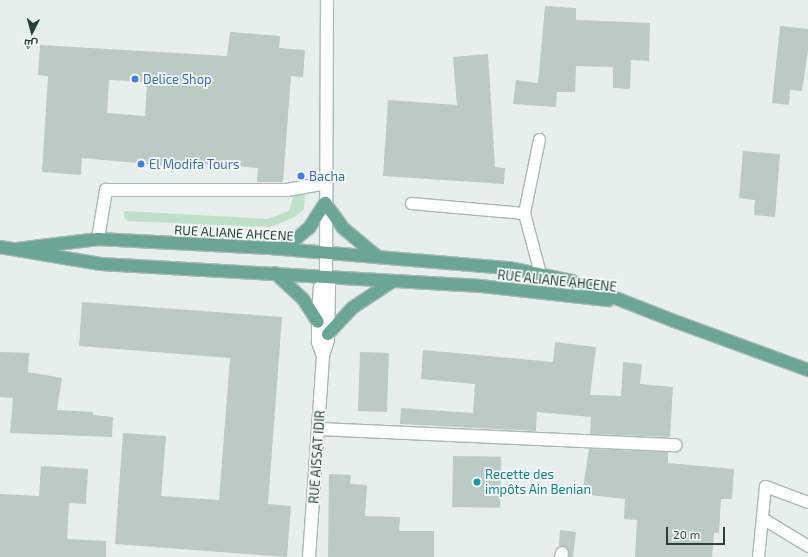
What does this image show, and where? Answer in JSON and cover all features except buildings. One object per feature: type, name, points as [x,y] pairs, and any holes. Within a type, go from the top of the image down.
[{"type":"main road","points":[[270,248],[297,238],[309,228],[325,203],[343,228],[380,258]]},
{"type":"main road","name":"RUE ALIANE AHCENE","points":[[17,249],[98,239],[270,248],[540,273],[572,281],[625,302]]},
{"type":"main road","name":"RUE ALIANE AHCENE","points":[[0,247],[102,264],[481,286],[625,302]]},
{"type":"main road","points":[[275,273],[303,299],[318,322]]},
{"type":"main road","points":[[328,334],[352,308],[395,280]]},
{"type":"main road","points":[[625,302],[808,370]]},
{"type":"street","points":[[322,356],[328,334],[329,286],[326,276],[325,253],[327,0]]},
{"type":"street","points":[[98,239],[106,190],[287,190],[325,183]]},
{"type":"street","points":[[322,356],[318,342],[318,322],[320,288],[326,276]]},
{"type":"street","name":"RUE AISSAT IDIR","points":[[309,557],[320,429],[322,356]]},
{"type":"street","points":[[320,429],[676,445]]},
{"type":"lane","points":[[539,139],[524,213],[540,273]]},
{"type":"lane","points":[[411,203],[524,213]]},
{"type":"lane","points":[[758,557],[765,486],[808,502]]},
{"type":"lane","points":[[762,518],[808,546]]},
{"type":"green space","points":[[294,195],[305,195],[304,209],[295,217],[270,227],[127,221],[124,217],[124,211],[268,219],[289,211]]},
{"type":"place","name":"Delice Shop","points":[[135,79]]},
{"type":"place","name":"El Modifa Tours","points":[[141,164]]},
{"type":"place","name":"Bacha","points":[[301,176]]},
{"type":"place","name":"Recette des impôts Ain Benian","points":[[477,482]]}]
